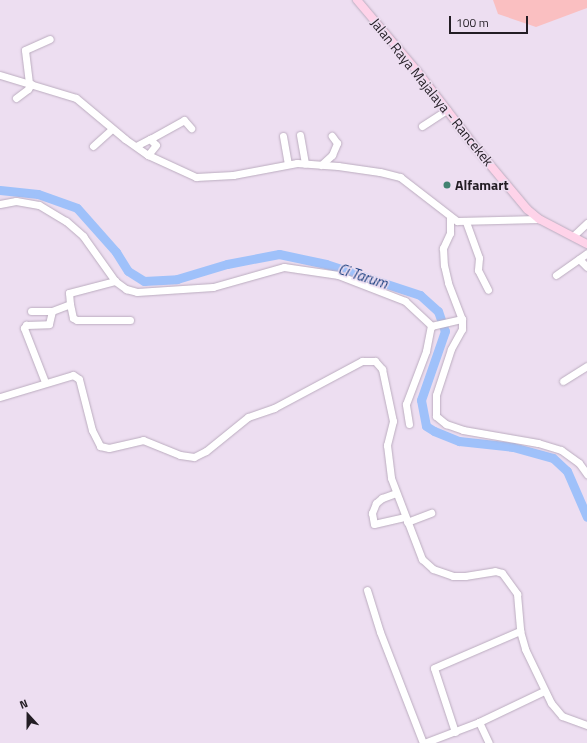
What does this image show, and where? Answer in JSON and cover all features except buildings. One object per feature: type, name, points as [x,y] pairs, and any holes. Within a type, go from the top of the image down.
[{"type":"main road","name":"Jalan Raya Majalaya - Rancekek","points":[[357,0],[447,110],[476,148],[539,219]]},
{"type":"main road","points":[[539,219],[587,244]]},
{"type":"street","points":[[16,98],[28,89],[30,83],[25,50],[50,39]]},
{"type":"street","points":[[0,75],[30,83],[80,100],[112,129],[148,155],[193,176],[208,178],[288,164],[321,165],[380,172],[400,178],[457,221],[466,222],[539,219]]},
{"type":"street","points":[[422,126],[447,110]]},
{"type":"street","points":[[136,146],[184,120],[191,128]]},
{"type":"street","points":[[93,146],[112,129]]},
{"type":"street","points":[[300,134],[304,164]]},
{"type":"street","points":[[283,136],[288,164]]},
{"type":"street","points":[[321,165],[330,157],[337,143],[332,136]]},
{"type":"street","points":[[148,155],[156,145],[150,139]]},
{"type":"street","points":[[0,204],[16,201],[39,205],[66,221],[83,236],[115,281],[126,289],[137,292],[158,292],[213,287],[270,269],[299,269],[338,275],[404,300],[432,325]]},
{"type":"street","points":[[450,217],[450,233],[443,248],[444,265],[448,283],[461,319],[462,329],[451,349],[436,395],[436,416],[446,424],[463,430],[538,443],[561,450],[579,463],[587,474]]},
{"type":"street","points":[[466,222],[479,258],[478,270],[488,290]]},
{"type":"street","points":[[573,236],[587,223]]},
{"type":"street","points":[[556,275],[587,253]]},
{"type":"street","points":[[579,259],[587,267]]},
{"type":"street","points":[[115,281],[69,293],[74,319],[130,320]]},
{"type":"street","points":[[31,311],[52,311],[70,304]]},
{"type":"street","points":[[45,382],[24,328],[27,325],[49,324],[52,311]]},
{"type":"street","points":[[432,325],[461,319]]},
{"type":"street","points":[[409,424],[406,404],[432,325]]},
{"type":"street","points":[[0,397],[45,382],[73,375],[78,378],[92,430],[100,446],[109,448],[143,440],[180,455],[194,457],[206,451],[248,417],[274,408],[362,361],[372,360],[382,369],[392,414],[393,426],[387,445],[387,457],[396,493],[422,559],[433,569],[460,576],[495,571],[502,573],[517,594],[520,631],[528,658],[544,691],[556,711],[562,716],[587,725]]},
{"type":"street","points":[[563,381],[587,366]]},
{"type":"street","points":[[396,493],[382,498],[376,503],[372,513],[374,524],[406,520],[431,513]]},
{"type":"street","points":[[367,590],[380,632],[423,743],[455,732],[544,691]]},
{"type":"street","points":[[455,732],[434,668],[520,631]]},
{"type":"street","points":[[478,722],[489,743]]},
{"type":"shaded area","points":[[493,0],[587,0],[587,8],[536,27],[498,14]]},
{"type":"waterway","name":"Ci Tarum","points":[[0,190],[38,194],[77,208],[116,252],[128,271],[144,281],[177,279],[227,264],[279,254],[326,264],[420,295],[438,311],[445,331],[421,400],[426,426],[434,431],[459,441],[513,447],[553,458],[567,471],[587,517]]},
{"type":"place","name":"Alfamart","points":[[447,185]]}]
